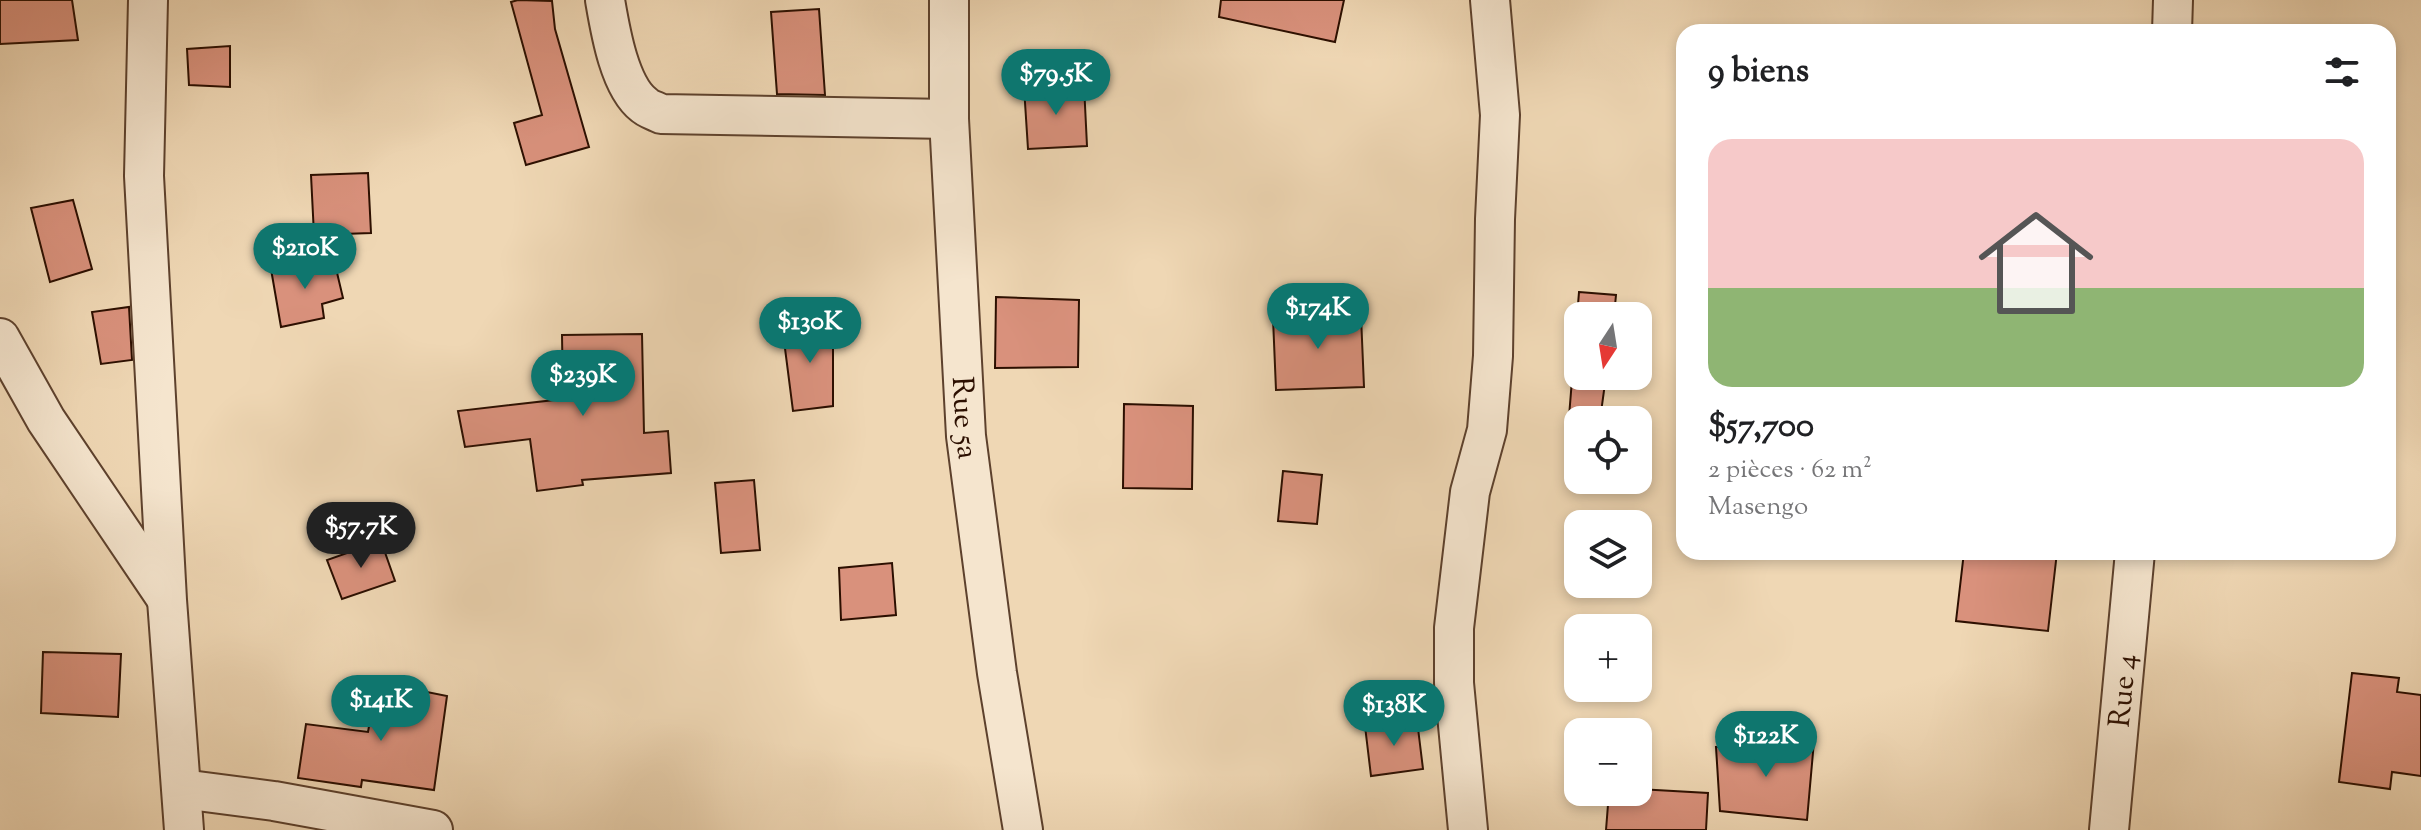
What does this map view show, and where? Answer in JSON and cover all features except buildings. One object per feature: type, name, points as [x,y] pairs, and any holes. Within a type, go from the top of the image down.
[{"type":"street","points":[[148,0],[144,176],[167,600],[184,830]]},
{"type":"street","points":[[605,0],[611,33],[632,92],[644,106],[661,114],[949,119]]},
{"type":"street","name":"Rue 5a","points":[[949,0],[949,119],[966,436],[997,673],[1023,830]]},
{"type":"street","points":[[1468,830],[1454,683],[1454,628],[1470,492],[1487,430],[1493,356],[1500,115],[1490,0]]},
{"type":"street","points":[[2172,24],[2173,0]]},
{"type":"street","points":[[0,338],[46,420],[167,600]]},
{"type":"street","name":"Rue 4","points":[[2109,830],[2134,560]]},
{"type":"street","points":[[182,789],[274,801],[433,830]]}]
